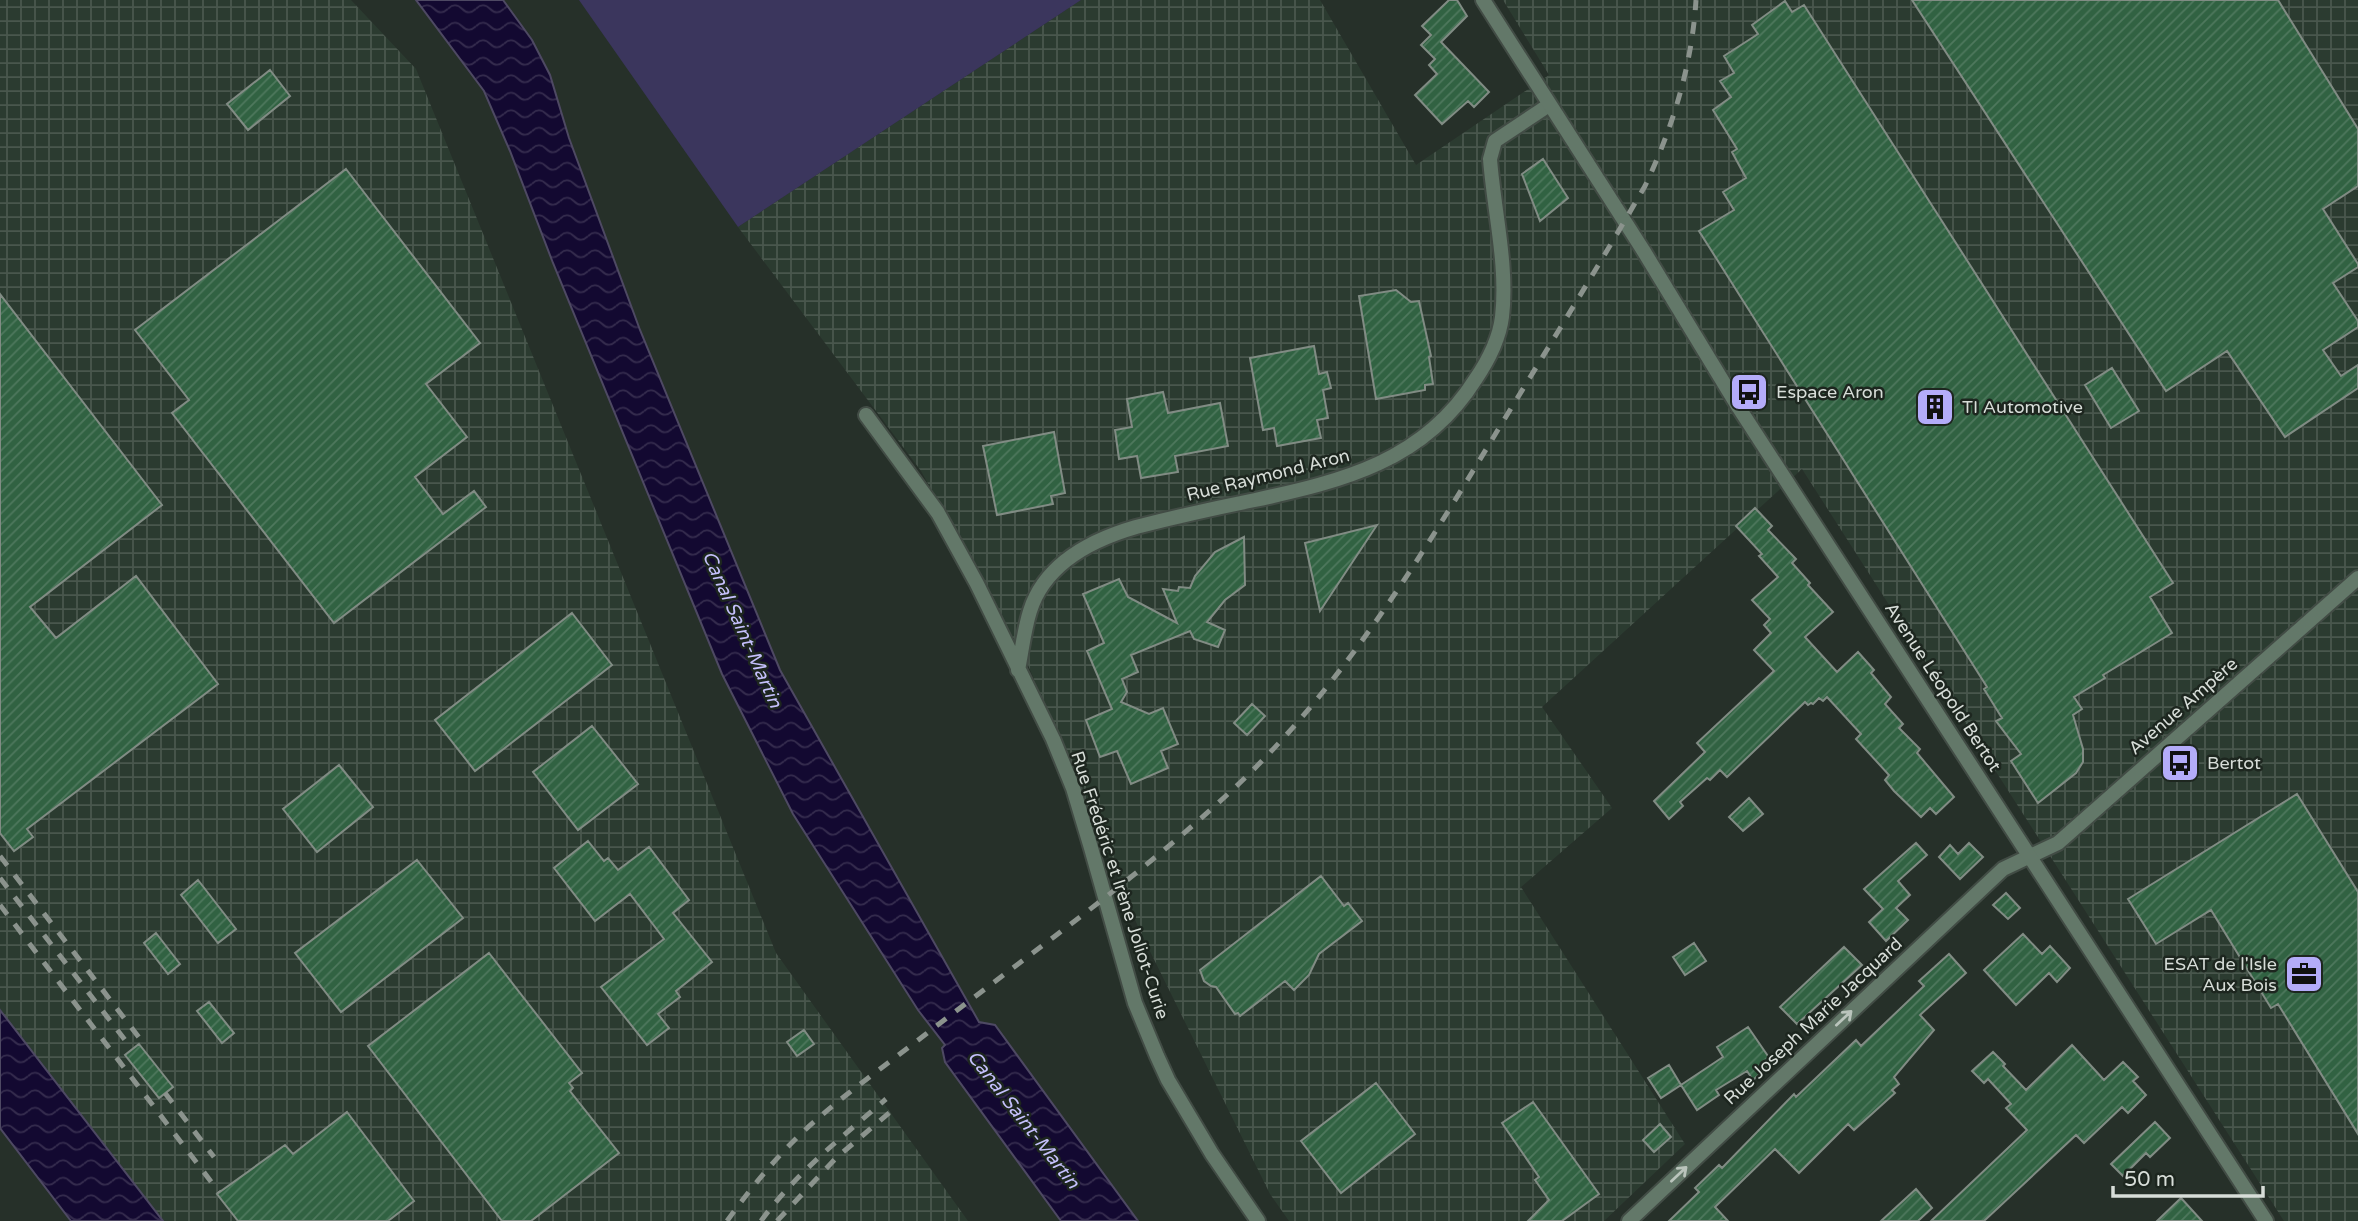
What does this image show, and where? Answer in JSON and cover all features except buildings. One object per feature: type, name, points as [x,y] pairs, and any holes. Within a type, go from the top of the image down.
[{"type":"street","name":"Avenue Léopold Bertot","points":[[1483,0],[1591,173],[1643,250],[1740,408],[2266,1221]]},
{"type":"street","name":"Rue Raymond Aron","points":[[1018,670],[1030,611],[1037,594],[1048,577],[1085,547],[1111,534],[1136,527],[1347,477],[1394,457],[1421,440],[1447,418],[1465,396],[1494,348],[1502,318],[1503,289],[1490,159],[1495,141],[1549,105]]},
{"type":"street","name":"Rue Frédéric et Irène Joliot-Curie","points":[[866,415],[938,513],[977,584],[1053,739],[1073,788],[1135,1003],[1157,1056],[1168,1080],[1212,1154],[1258,1221]]},
{"type":"street","name":"Avenue Ampère","points":[[2029,856],[2058,843],[2358,578]]},
{"type":"street","name":"Rue Joseph Marie Jacquard","points":[[1629,1221],[2003,869],[2029,856]]},
{"type":"shaded area","points":[[0,0],[351,0],[416,69],[776,953],[968,1221],[163,1221],[0,1010]]},
{"type":"shaded area","points":[[579,0],[1081,0],[738,227]]},
{"type":"shaded area","points":[[1081,0],[1320,0],[1416,165],[1549,75],[1503,0],[2358,0],[2358,1221],[2284,1221],[1802,469],[1542,707],[1612,808],[1521,887],[1685,1144],[1604,1221],[1289,1221],[1270,1194],[1139,929],[1028,665],[921,471],[738,227]]},
{"type":"water","name":"Canal Saint-Martin","points":[[416,0],[503,0],[532,40],[550,75],[569,138],[640,330],[780,670],[979,1022],[995,1025],[1138,1221],[1061,1221],[945,1062],[942,1048],[945,1045],[918,1010],[793,814],[722,674],[484,91]]},
{"type":"water","points":[[0,1010],[163,1221],[71,1221],[0,1128]]},
{"type":"railway","points":[[727,1221],[774,1162],[819,1117],[1156,857],[1229,793],[1269,754],[1342,668],[1437,529],[1645,186],[1680,95],[1696,0]]},
{"type":"railway","points":[[0,856],[144,1044]]},
{"type":"railway","points":[[0,878],[132,1049]]},
{"type":"railway","points":[[0,905],[219,1192]]},
{"type":"railway","points":[[165,1093],[214,1157]]},
{"type":"railway","points":[[761,1221],[804,1172],[886,1099]]},
{"type":"railway","points":[[777,1221],[836,1158],[895,1108]]},
{"type":"place","name":"Espace Aron","points":[[1749,392]]},
{"type":"place","name":"TI Automotive","points":[[1935,407]]},
{"type":"place","name":"Bertot","points":[[2180,763]]},
{"type":"place","name":"ESAT de l'Isle Aux Bois","points":[[2304,974]]}]
